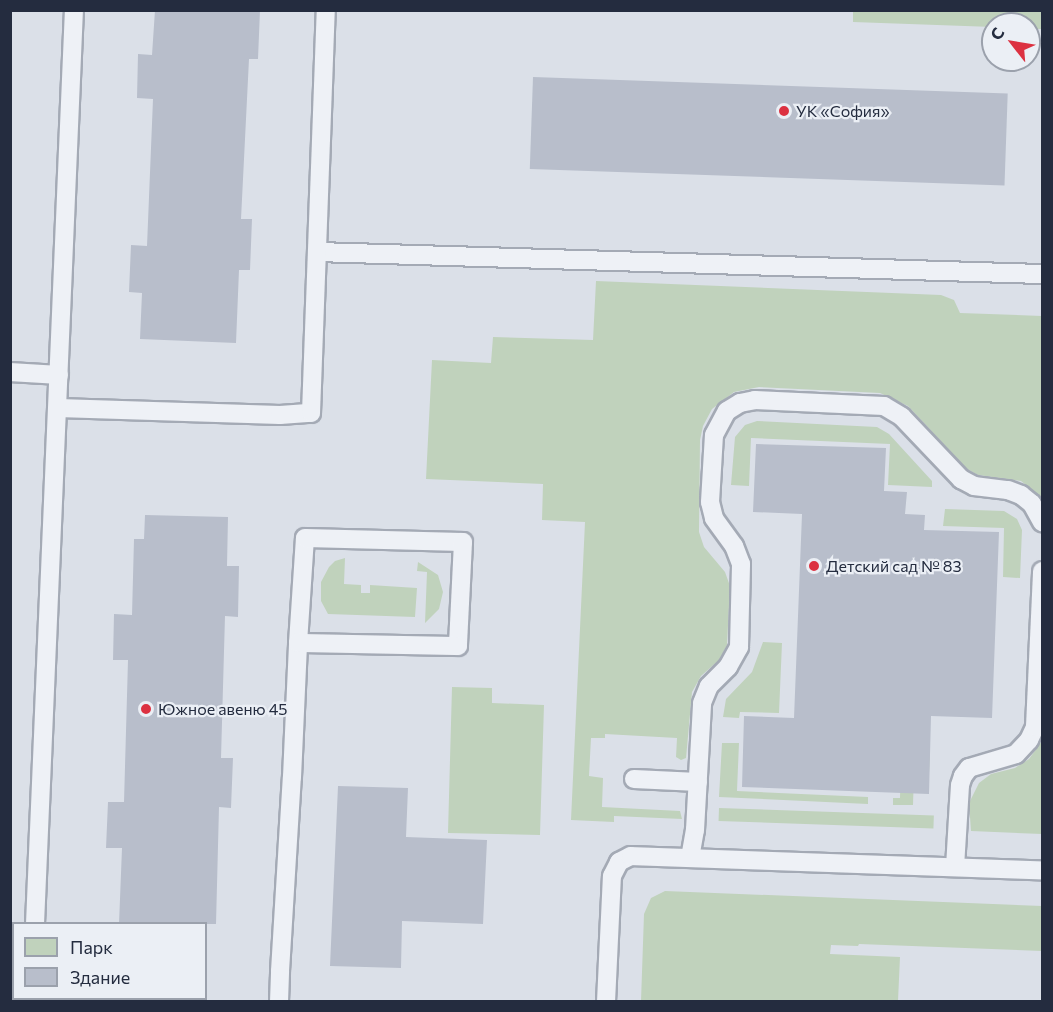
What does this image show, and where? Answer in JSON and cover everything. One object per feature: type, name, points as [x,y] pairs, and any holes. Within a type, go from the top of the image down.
[{"type":"lane","points":[[35,922],[74,10]]},
{"type":"lane","points":[[58,408],[280,415],[311,413],[326,10]]},
{"type":"lane","points":[[317,252],[1042,274]]},
{"type":"lane","points":[[10,372],[59,375]]},
{"type":"lane","points":[[690,858],[695,830],[702,703],[709,686],[728,667],[739,647],[741,564],[734,546],[714,518],[710,502],[714,435],[727,411],[740,403],[755,400],[884,406],[902,417],[961,479],[974,486],[1008,490],[1021,495],[1032,504],[1042,522]]},
{"type":"lane","points":[[279,1002],[298,643],[305,538],[463,542],[458,646],[298,643]]},
{"type":"lane","points":[[955,867],[960,785],[963,776],[969,768],[1016,754],[1029,740],[1035,727],[1042,571]]},
{"type":"lane","points":[[634,779],[698,782]]},
{"type":"lane","points":[[606,1002],[612,876],[619,862],[632,856],[1042,870]]},
{"type":"green space","points":[[853,11],[1042,11],[1042,29],[1041,12],[981,12],[981,27],[853,22]]},
{"type":"green space","points":[[596,281],[941,295],[954,300],[960,313],[1042,316],[1042,498],[1021,481],[978,475],[967,469],[908,406],[880,393],[759,387],[734,392],[712,409],[703,426],[700,440],[699,532],[704,547],[725,572],[730,586],[727,645],[719,660],[701,676],[692,692],[686,758],[681,760],[676,757],[677,738],[605,734],[605,738],[591,738],[589,776],[603,778],[602,807],[680,811],[682,819],[614,816],[614,822],[571,820],[585,522],[542,520],[543,484],[426,479],[432,360],[491,363],[493,337],[593,340]]},
{"type":"green space","points":[[757,421],[877,427],[889,434],[932,481],[932,487],[888,485],[890,444],[751,438],[749,486],[731,485],[735,437],[745,425]]},
{"type":"green space","points":[[945,509],[1004,511],[1017,519],[1022,530],[1020,578],[1003,577],[1004,528],[943,526]]},
{"type":"green space","points":[[345,558],[344,584],[361,585],[361,593],[370,593],[370,585],[417,588],[415,617],[328,614],[321,601],[321,582],[335,561]]},
{"type":"green space","points":[[418,562],[438,575],[443,592],[439,609],[425,623],[427,572],[417,571]]},
{"type":"green space","points":[[763,642],[782,643],[779,713],[740,712],[739,718],[723,717],[726,699],[752,672]]},
{"type":"green space","points":[[452,687],[492,688],[492,703],[544,705],[540,835],[448,833]]},
{"type":"green space","points":[[1042,741],[1042,834],[971,831],[969,803],[979,783],[991,774],[1015,768],[1029,759]]},
{"type":"green space","points":[[722,743],[739,743],[737,791],[868,797],[868,804],[719,797]]},
{"type":"green space","points":[[930,752],[929,773],[914,773],[913,805],[893,805],[893,798],[900,798],[901,757]]},
{"type":"green space","points":[[719,808],[934,816],[933,828],[719,821]]},
{"type":"green space","points":[[665,891],[1042,906],[1042,951],[831,945],[830,954],[900,957],[898,1001],[641,1001],[644,914],[651,898]]},
{"type":"building","points":[[155,10],[260,10],[258,59],[249,59],[241,219],[252,219],[250,270],[239,270],[236,343],[140,339],[142,293],[129,292],[131,245],[147,246],[153,99],[137,98],[138,54],[152,55]]},
{"type":"building","points":[[533,77],[1008,94],[1004,186],[530,169]]},
{"type":"building","points":[[756,444],[886,448],[884,491],[907,492],[905,514],[925,515],[924,530],[999,532],[992,718],[931,716],[929,794],[742,787],[744,716],[794,718],[802,514],[753,512]]},
{"type":"building","points":[[145,515],[228,517],[227,566],[239,566],[238,617],[225,616],[221,758],[233,758],[231,808],[219,807],[216,924],[207,924],[207,922],[119,922],[122,848],[106,848],[108,802],[124,802],[128,660],[113,660],[114,614],[132,615],[134,539],[144,539]]},
{"type":"building","points":[[338,786],[408,788],[406,837],[487,840],[483,924],[402,921],[401,968],[330,966]]},
{"type":"place","name":"УК «София»","points":[[784,111]]},
{"type":"place","name":"Детский сад № 83","points":[[814,566]]},
{"type":"place","name":"Южное авеню 45","points":[[146,709]]}]
